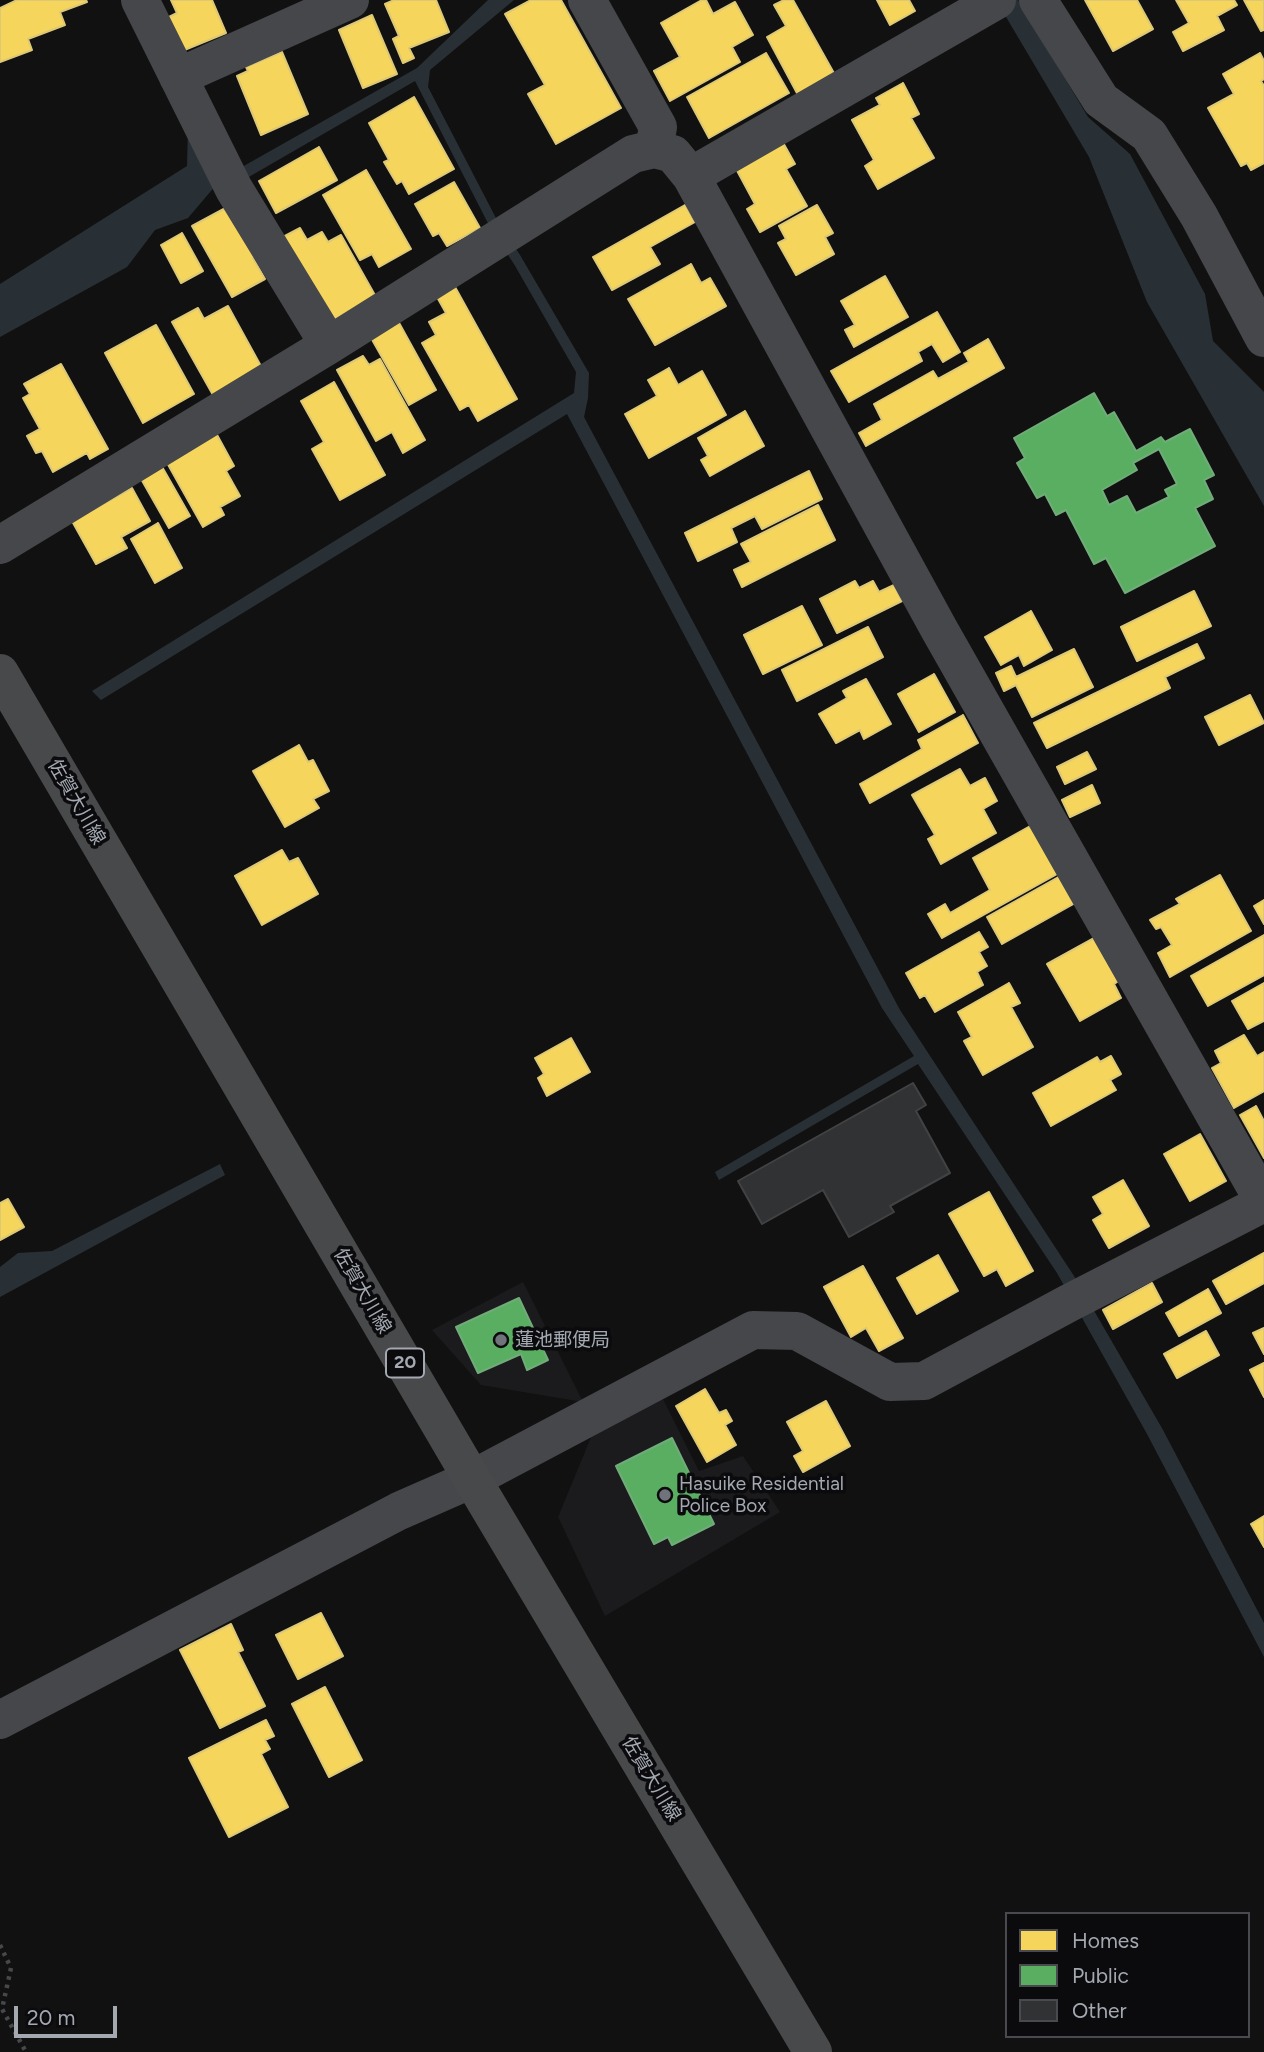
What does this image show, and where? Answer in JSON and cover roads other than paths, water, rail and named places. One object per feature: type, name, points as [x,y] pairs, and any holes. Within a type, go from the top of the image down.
[{"type":"main road","name":"佐賀大川線","points":[[0,673],[472,1479],[813,2052]]},
{"type":"street","points":[[140,0],[227,175],[329,345]]},
{"type":"street","points":[[178,77],[350,0]]},
{"type":"street","points":[[587,0],[658,127],[654,149]]},
{"type":"street","points":[[1038,0],[1101,100],[1149,135],[1199,216],[1264,338]]},
{"type":"street","points":[[691,176],[994,1]]},
{"type":"street","points":[[0,545],[329,345],[633,153],[654,149],[673,154],[691,176],[939,629],[1264,1203],[924,1381],[890,1382],[797,1331],[753,1330],[472,1479],[399,1511],[0,1720]]},
{"type":"place","name":"蓮池郵便局","points":[[501,1340]]},
{"type":"place","name":"Hasuike Residential Police Box","points":[[665,1495]]}]
